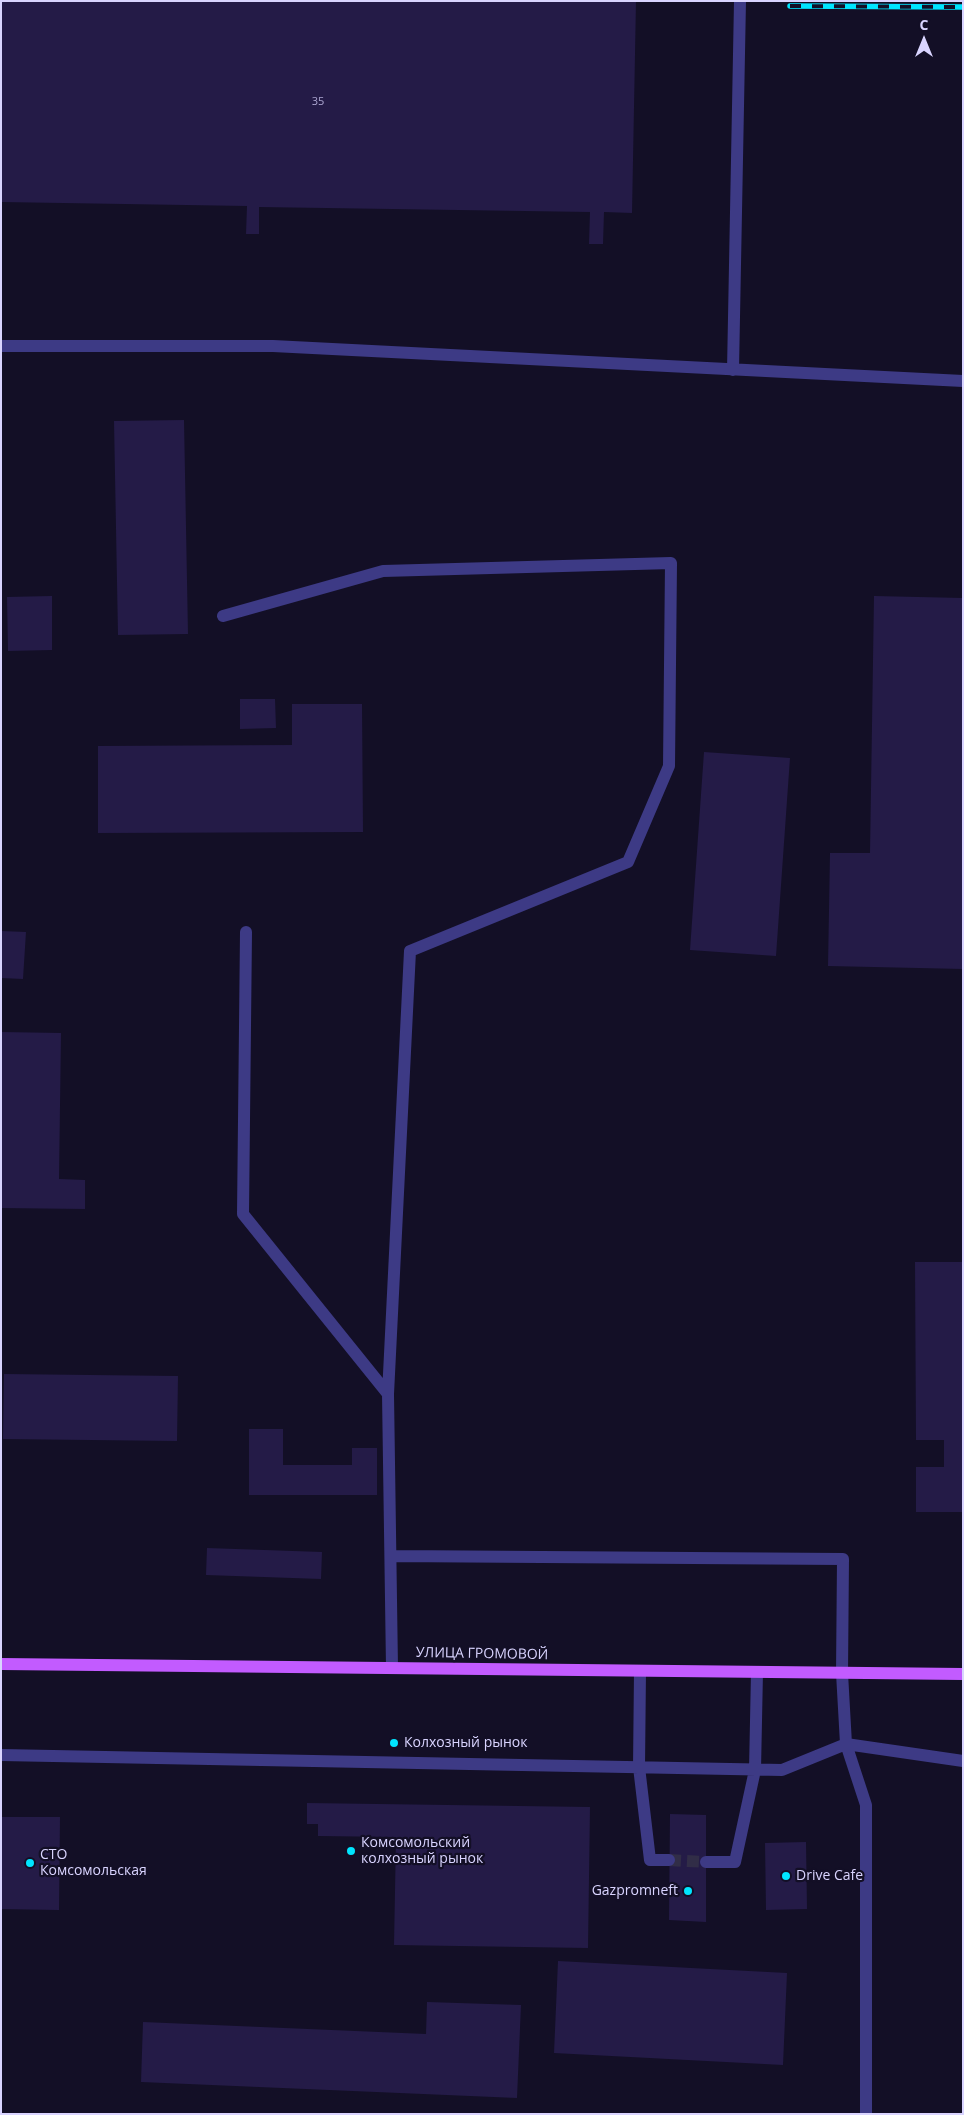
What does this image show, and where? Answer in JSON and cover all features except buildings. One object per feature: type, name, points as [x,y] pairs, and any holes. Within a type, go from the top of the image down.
[{"type":"main road","name":"УЛИЦА ГРОМОВОЙ","points":[[1,1664],[963,1674]]},
{"type":"street","points":[[734,370],[740,1]]},
{"type":"street","points":[[1,346],[272,346],[963,381]]},
{"type":"street","points":[[223,616],[383,571],[672,563],[669,766],[628,862],[410,952],[388,1394],[392,1668]]},
{"type":"street","points":[[246,932],[243,1214],[388,1394]]},
{"type":"street","points":[[391,1556],[843,1559],[842,1673],[846,1744],[866,1805],[866,2114]]},
{"type":"street","points":[[640,1671],[639,1767],[650,1860],[669,1860]]},
{"type":"street","points":[[706,1862],[735,1862],[755,1770],[757,1672]]},
{"type":"street","points":[[1,1755],[782,1770],[846,1744],[963,1761]]},
{"type":"tunnel","points":[[669,1860],[706,1862]]},
{"type":"railway","points":[[790,6],[963,7]]},
{"type":"place","name":"Колхозный рынок","points":[[394,1743]]},
{"type":"place","name":"Комсомольский колхозный рынок","points":[[351,1851]]},
{"type":"place","name":"СТО Комсомольская","points":[[30,1863]]},
{"type":"place","name":"Drive Cafe","points":[[786,1876]]},
{"type":"place","name":"Gazpromneft","points":[[688,1891]]}]
